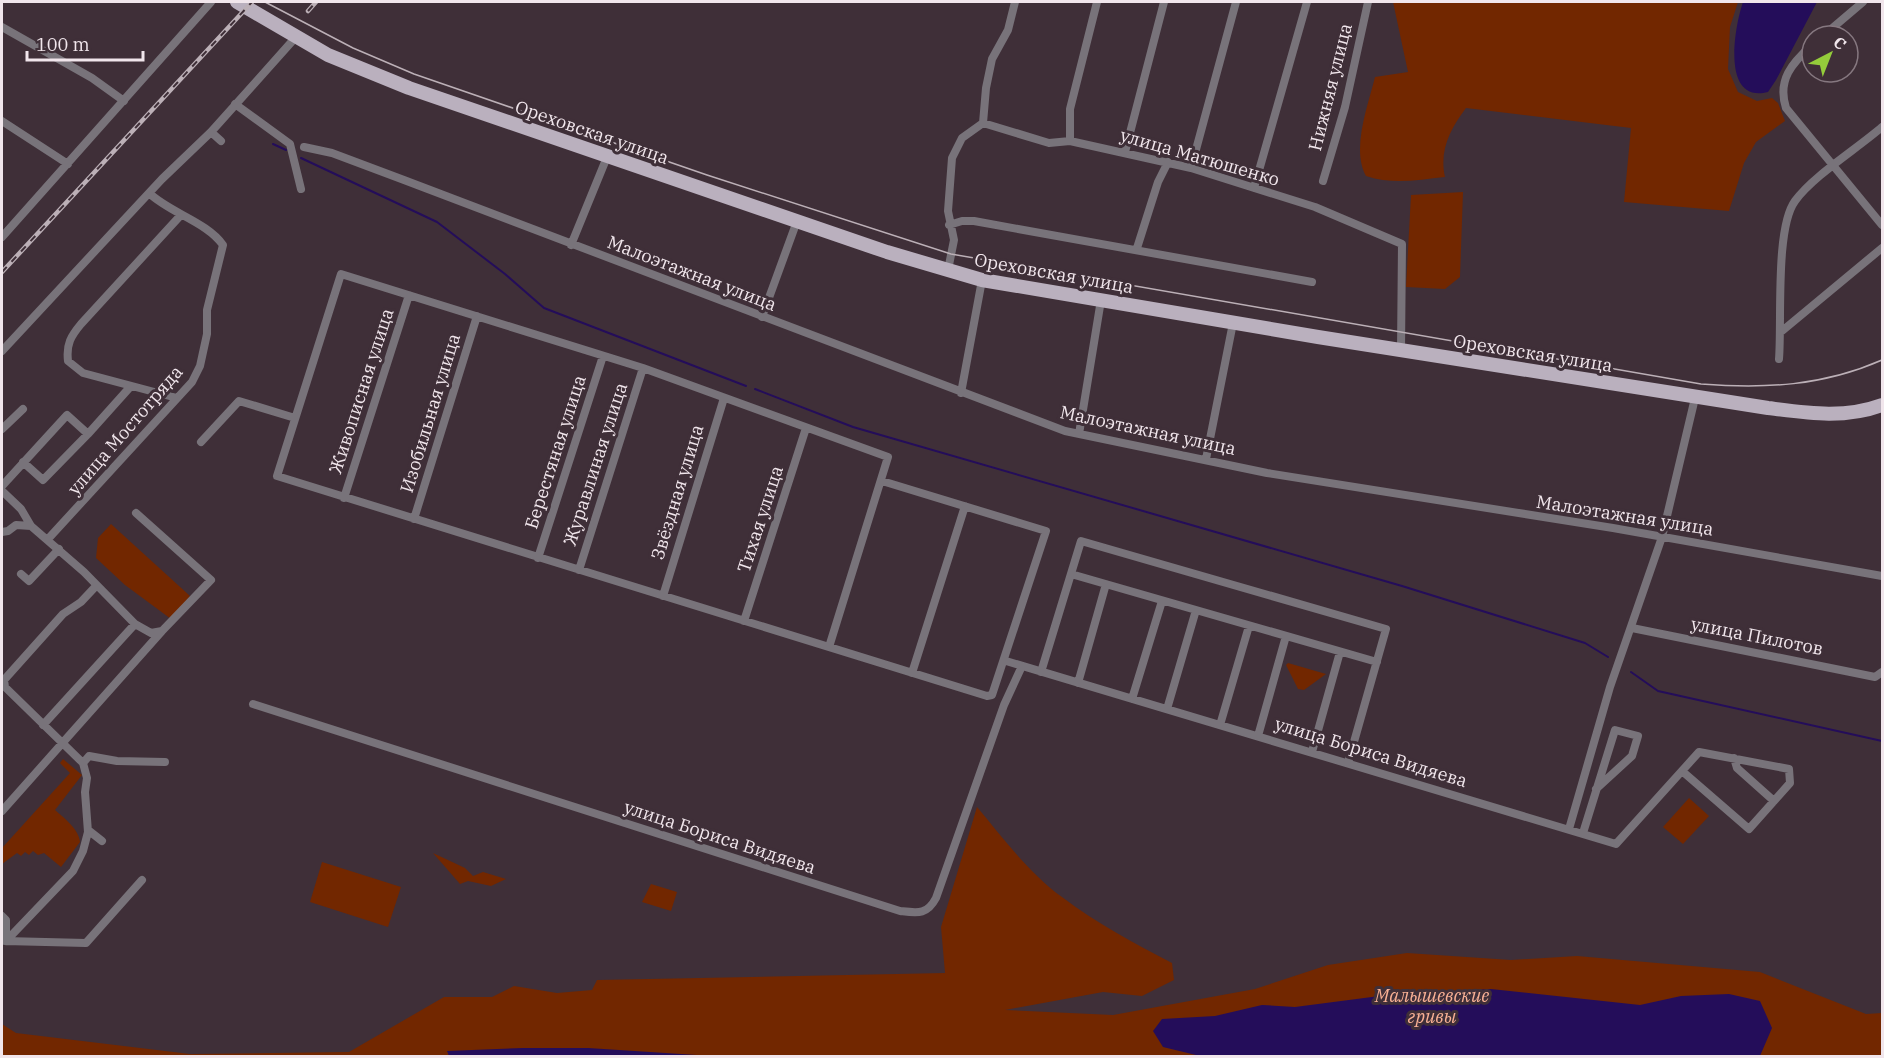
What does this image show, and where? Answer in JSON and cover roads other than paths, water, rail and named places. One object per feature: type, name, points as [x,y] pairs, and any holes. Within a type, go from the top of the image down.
[{"type":"main road","name":"Ореховская улица","points":[[237,2],[295,38],[377,76],[607,157],[982,280],[1695,398],[1831,415],[1851,414],[1882,405]]},
{"type":"street","points":[[2,237],[211,2]]},
{"type":"street","points":[[948,270],[954,240],[948,211],[954,150],[962,138],[983,123],[986,88],[992,59],[1008,30],[1015,2]]},
{"type":"street","points":[[1070,141],[1070,110],[1097,2]]},
{"type":"street","points":[[1125,152],[1164,2]]},
{"type":"street","points":[[1191,168],[1236,2]]},
{"type":"street","points":[[1254,188],[1306,2]]},
{"type":"street","name":"Нижняя улица","points":[[1323,181],[1345,107],[1368,2]]},
{"type":"street","points":[[1837,24],[1863,2]]},
{"type":"street","points":[[2,27],[92,78],[124,101]]},
{"type":"street","points":[[2,351],[149,193],[211,132],[295,38]]},
{"type":"street","points":[[1800,57],[1785,76],[1783,99],[1786,108],[1882,225]]},
{"type":"street","points":[[235,104],[290,144],[301,189]]},
{"type":"street","points":[[2,121],[68,164]]},
{"type":"street","name":"улица Матюшенко","points":[[983,123],[1048,142],[1070,141],[1191,168],[1335,215],[1402,244],[1401,350]]},
{"type":"street","points":[[1779,359],[1782,331],[1783,248],[1790,211],[1803,193],[1882,127]]},
{"type":"street","points":[[211,132],[221,141]]},
{"type":"street","name":"Малоэтажная улица","points":[[304,147],[332,153],[961,393],[1079,434],[1267,473],[1309,478],[1374,492],[1662,537],[1882,576]]},
{"type":"street","points":[[571,245],[607,157]]},
{"type":"street","points":[[1137,248],[1158,182],[1168,162]]},
{"type":"street","name":"улица Мостотряда","points":[[48,539],[192,382],[200,366],[207,333],[207,310],[223,245],[217,237],[165,207],[149,193]]},
{"type":"street","points":[[177,398],[75,368],[68,361],[69,338],[180,216]]},
{"type":"street","points":[[950,225],[962,220],[974,221],[1137,248],[1312,282]]},
{"type":"street","points":[[762,317],[797,221]]},
{"type":"street","points":[[1782,331],[1882,248]]},
{"type":"street","points":[[829,647],[888,457],[643,368],[341,274],[277,476],[987,696],[995,693],[1046,531],[882,481]]},
{"type":"street","points":[[961,393],[982,280]]},
{"type":"street","name":"Живописная улица","points":[[344,498],[409,295]]},
{"type":"street","points":[[1079,434],[1101,300]]},
{"type":"street","name":"Изобильная улица","points":[[414,519],[477,316]]},
{"type":"street","points":[[1206,459],[1233,323]]},
{"type":"street","name":"Берестяная улица","points":[[538,558],[603,356]]},
{"type":"street","name":"Журавлиная улица","points":[[579,570],[643,368]]},
{"type":"street","points":[[23,462],[43,480],[132,386]]},
{"type":"street","name":"Звёздная улица","points":[[663,596],[724,398]]},
{"type":"street","points":[[1569,829],[1610,687],[1662,537],[1695,398]]},
{"type":"street","points":[[201,442],[239,401],[295,418]]},
{"type":"street","points":[[2,429],[23,410]]},
{"type":"street","points":[[2,486],[67,415],[88,434]]},
{"type":"street","name":"Тихая улица","points":[[744,621],[806,428]]},
{"type":"street","points":[[2,491],[21,509],[31,526],[59,549],[135,624],[151,633],[162,631]]},
{"type":"street","points":[[912,673],[965,506]]},
{"type":"street","points":[[2,811],[162,631],[211,580],[136,513]]},
{"type":"street","points":[[2,532],[16,525],[31,526]]},
{"type":"street","points":[[2,541],[16,525]]},
{"type":"street","points":[[1041,672],[1081,541],[1386,629],[1348,763]]},
{"type":"street","points":[[21,574],[29,581],[59,549]]},
{"type":"street","points":[[1071,574],[1377,662]]},
{"type":"street","points":[[1078,682],[1106,584]]},
{"type":"street","points":[[4,941],[76,866],[84,851],[88,830],[87,770],[83,763],[5,687],[4,680],[63,614],[81,602],[96,586]]},
{"type":"street","points":[[1132,699],[1162,600]]},
{"type":"street","points":[[1167,709],[1196,610]]},
{"type":"street","points":[[43,725],[135,624]]},
{"type":"street","points":[[1220,725],[1249,626]]},
{"type":"street","name":"улица Пилотов","points":[[1632,628],[1879,675]]},
{"type":"street","points":[[1258,736],[1286,636]]},
{"type":"street","points":[[1312,752],[1340,652]]},
{"type":"street","name":"улица Бориса Видяева","points":[[1006,661],[1616,844],[1699,752],[1789,769],[1790,783],[1749,829],[1682,771]]},
{"type":"street","name":"улица Бориса Видяева","points":[[253,704],[900,911],[923,913],[930,909],[936,898],[1004,705],[1022,666]]},
{"type":"street","points":[[1583,833],[1596,789],[1615,730],[1638,736],[1632,756],[1596,789]]},
{"type":"street","points":[[83,763],[89,756],[117,761],[165,762]]},
{"type":"street","points":[[1734,758],[1737,768],[1774,801]]},
{"type":"street","points":[[88,830],[102,841]]},
{"type":"street","points":[[4,941],[87,943],[142,880]]},
{"type":"street","points":[[2,916],[6,920],[4,941]]},
{"type":"waterway","points":[[273,144],[286,150]]},
{"type":"waterway","points":[[301,158],[437,222],[505,274],[544,308],[746,386]]},
{"type":"waterway","points":[[755,389],[853,427],[1402,586],[1585,643],[1608,657]]},
{"type":"waterway","points":[[1631,672],[1658,691],[1882,741]]},
{"type":"tram line","points":[[265,2],[353,48],[414,74],[707,175],[951,254],[1701,384],[1748,386],[1793,384],[1838,375],[1882,360]]},
{"type":"railway","points":[[2,272],[252,2]]},
{"type":"railway","points":[[308,11],[316,2]]},
{"type":"park label","name":"Малышевские гривы","points":[[1432,1005]]}]
